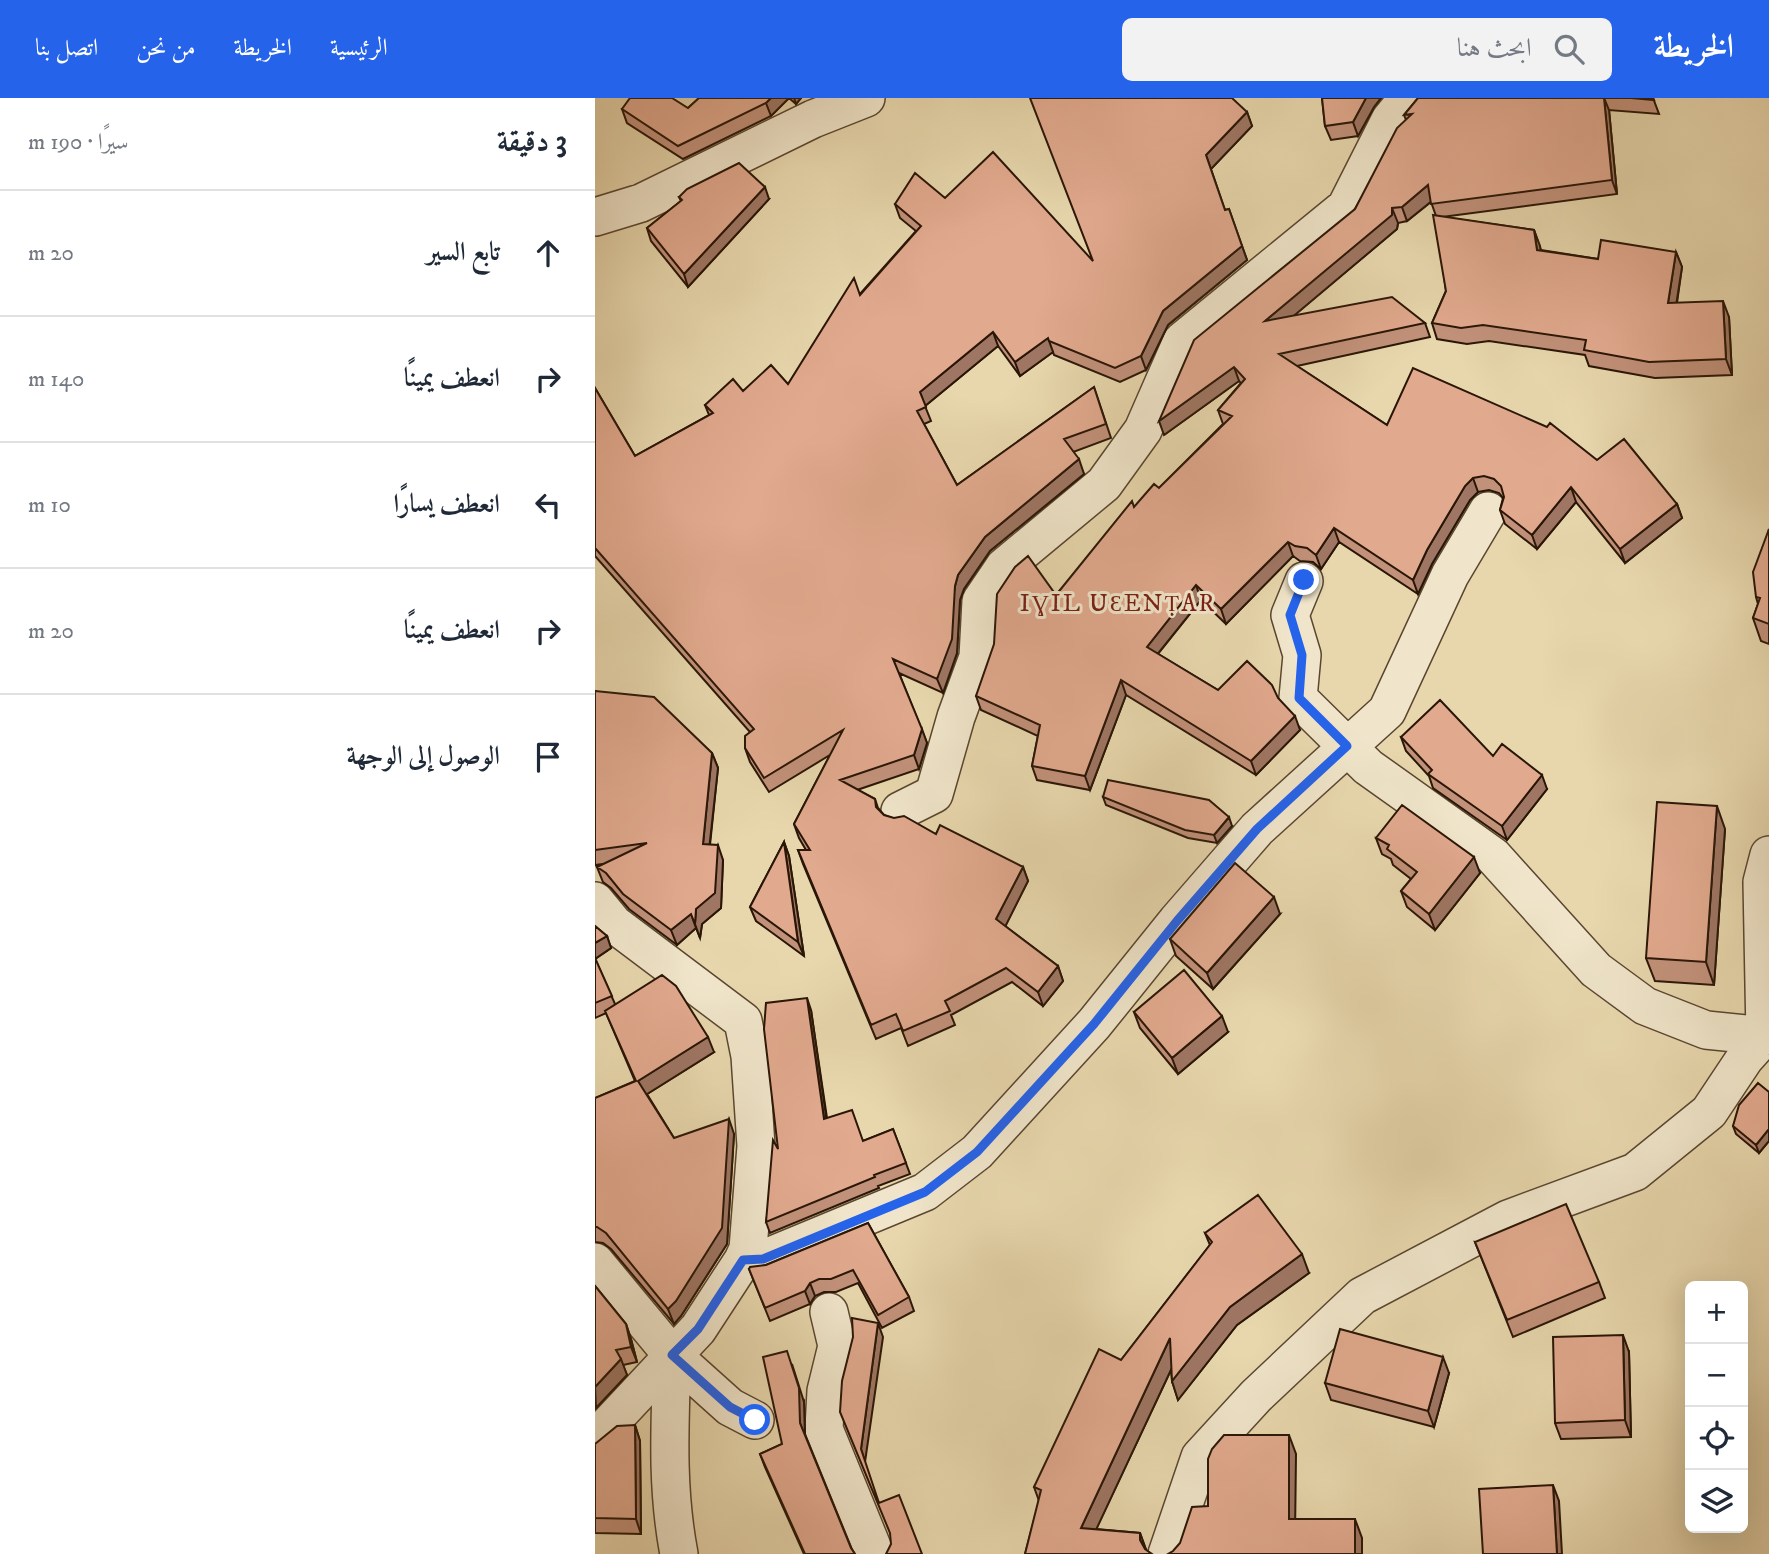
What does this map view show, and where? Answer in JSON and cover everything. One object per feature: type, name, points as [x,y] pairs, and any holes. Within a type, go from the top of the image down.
[{"type":"street","points":[[595,217],[641,202],[813,118],[866,98]]},
{"type":"street","points":[[900,811],[934,794],[955,717],[978,657],[982,601],[1004,567],[1104,484],[1143,430],[1182,341],[1346,207],[1390,120],[1408,98]]},
{"type":"street","points":[[743,1260],[763,1259],[925,1192],[977,1152],[1094,1024],[1177,921],[1257,829],[1387,711],[1450,575],[1488,511]]},
{"type":"street","points":[[1304,580],[1290,615],[1302,655],[1299,698],[1368,767],[1493,856],[1596,970],[1646,1006],[1706,1030],[1765,1036]]},
{"type":"street","points":[[1167,1554],[1200,1457],[1256,1396],[1362,1296],[1508,1219],[1635,1172],[1709,1112],[1745,1058],[1765,1036],[1762,882],[1769,855]]},
{"type":"street","points":[[595,901],[614,923],[743,1021],[750,1056],[756,1146],[748,1249],[743,1260],[698,1329],[595,1439]]},
{"type":"street","points":[[595,1262],[672,1355],[730,1407],[755,1420]]},
{"type":"street","points":[[829,1312],[837,1346],[826,1391],[824,1429],[875,1554]]},
{"type":"street","points":[[672,1355],[668,1471],[679,1554]]},
{"type":"building","points":[[630,98],[672,98],[688,108],[699,98],[771,98],[766,103],[678,146],[622,109]]},
{"type":"building","points":[[1030,98],[1232,98],[1247,112],[1206,155],[1225,210],[1229,209],[1242,246],[1163,311],[1141,356],[1115,368],[1049,341],[1048,338],[1015,362],[993,332],[920,392],[926,407],[917,411],[957,485],[1094,387],[1106,424],[1064,439],[1079,459],[985,537],[958,575],[952,639],[937,679],[893,659],[922,729],[914,755],[840,780],[875,799],[876,807],[884,815],[894,818],[904,816],[936,834],[940,825],[1023,867],[996,919],[1058,966],[1038,992],[1006,968],[945,1001],[950,1011],[903,1031],[896,1014],[871,1025],[798,850],[810,850],[794,824],[843,730],[764,778],[745,748],[745,736],[754,729],[595,548],[595,388],[635,456],[713,413],[705,405],[733,379],[743,391],[771,365],[788,384],[854,278],[860,295],[921,226],[895,204],[915,173],[945,198],[993,152],[1093,261]]},
{"type":"building","points":[[1322,98],[1366,98],[1353,122],[1325,126]]},
{"type":"building","points":[[1418,98],[1604,98],[1612,180],[1431,204],[1428,185],[1402,207],[1392,208],[1392,215],[1265,321],[1392,297],[1425,323],[1279,354],[1387,425],[1413,368],[1547,427],[1550,423],[1597,460],[1624,439],[1677,504],[1620,549],[1571,487],[1532,535],[1500,510],[1504,497],[1501,486],[1494,479],[1484,476],[1473,478],[1465,486],[1427,550],[1413,580],[1334,528],[1316,555],[1307,548],[1288,542],[1221,609],[1196,585],[1147,647],[1218,690],[1247,661],[1272,685],[1278,698],[1295,716],[1251,761],[1121,680],[1085,776],[1032,766],[1040,725],[976,696],[994,644],[997,594],[1015,567],[1028,556],[1056,595],[1132,501],[1134,507],[1154,484],[1159,488],[1232,416],[1218,410],[1245,379],[1234,367],[1159,421],[1194,340],[1355,209],[1397,128],[1412,114],[1404,115]]},
{"type":"building","points":[[739,163],[765,187],[684,274],[647,228],[682,200],[679,197],[687,189]]},
{"type":"building","points":[[1433,215],[1534,230],[1537,250],[1598,259],[1601,240],[1676,252],[1668,303],[1723,301],[1726,359],[1649,362],[1584,350],[1586,340],[1483,325],[1461,328],[1432,323],[1446,291]]},
{"type":"building","points":[[1769,529],[1769,624],[1753,618],[1760,598],[1756,597],[1753,572]]},
{"type":"building","points":[[595,691],[654,697],[712,753],[703,844],[718,845],[715,893],[696,909],[695,924],[691,914],[671,930],[623,894],[606,873],[597,867],[647,843],[595,850]]},
{"type":"building","points":[[1440,700],[1493,756],[1502,744],[1542,775],[1502,826],[1428,774],[1432,770],[1401,737]]},
{"type":"building","points":[[1108,780],[1209,800],[1229,817],[1214,835],[1185,830],[1103,797]]},
{"type":"building","points":[[1657,802],[1717,806],[1706,962],[1646,958]]},
{"type":"building","points":[[1402,805],[1474,857],[1429,914],[1401,891],[1417,872],[1387,849],[1389,845],[1376,838]]},
{"type":"building","points":[[784,842],[798,942],[750,907]]},
{"type":"building","points":[[1235,863],[1274,897],[1207,973],[1170,939]]},
{"type":"building","points":[[595,926],[607,936],[595,943]]},
{"type":"building","points":[[595,958],[612,996],[595,1003]]},
{"type":"building","points":[[1184,970],[1222,1016],[1172,1058],[1134,1012]]},
{"type":"building","points":[[662,975],[676,986],[708,1037],[638,1081],[674,1138],[729,1119],[722,1228],[676,1301],[668,1309],[606,1233],[595,1227],[595,1098],[636,1081],[605,1011]]},
{"type":"building","points":[[807,998],[824,1119],[852,1110],[863,1141],[893,1129],[906,1163],[766,1222],[773,1140],[778,1149],[764,1029],[766,1003]]},
{"type":"building","points":[[1758,1083],[1769,1092],[1769,1129],[1756,1145],[1733,1126],[1739,1105]]},
{"type":"building","points":[[1258,1195],[1302,1254],[1230,1307],[1172,1381],[1170,1338],[1081,1528],[1140,1533],[1145,1549],[1152,1554],[1025,1554],[1041,1490],[1034,1487],[1099,1349],[1121,1360],[1212,1242],[1205,1233]]},
{"type":"building","points":[[1566,1204],[1599,1282],[1507,1320],[1475,1242]]},
{"type":"building","points":[[868,1223],[909,1297],[878,1315],[853,1270],[831,1279],[819,1279],[810,1283],[805,1291],[765,1308],[750,1267],[766,1265]]},
{"type":"building","points":[[595,1286],[626,1324],[631,1347],[616,1350],[621,1359],[595,1387]]},
{"type":"building","points":[[852,1318],[878,1323],[861,1449],[879,1503],[899,1495],[922,1554],[886,1554],[891,1544],[890,1533],[840,1412],[842,1381],[853,1337]]},
{"type":"building","points":[[1340,1329],[1443,1357],[1428,1411],[1325,1383]]},
{"type":"building","points":[[1623,1335],[1625,1420],[1555,1423],[1553,1337]]},
{"type":"building","points":[[787,1351],[799,1388],[800,1423],[855,1554],[805,1554],[760,1454],[782,1444],[763,1357]]},
{"type":"building","points":[[635,1425],[636,1519],[595,1518],[595,1444],[617,1426]]},
{"type":"building","points":[[1224,1435],[1289,1435],[1289,1519],[1355,1519],[1355,1554],[1168,1554],[1180,1543],[1192,1507],[1208,1506],[1208,1459],[1212,1449]]},
{"type":"building","points":[[1553,1485],[1557,1554],[1483,1554],[1479,1489]]},
{"type":"district","name":"IƔIL UƐENṬAR","points":[[1118,604]]},
{"type":"route","points":[[755,1420],[730,1407],[672,1355],[698,1329],[743,1260],[763,1259],[925,1192],[977,1152],[1094,1024],[1177,921],[1257,829],[1347,746],[1299,698],[1302,655],[1290,615],[1304,580]]}]
